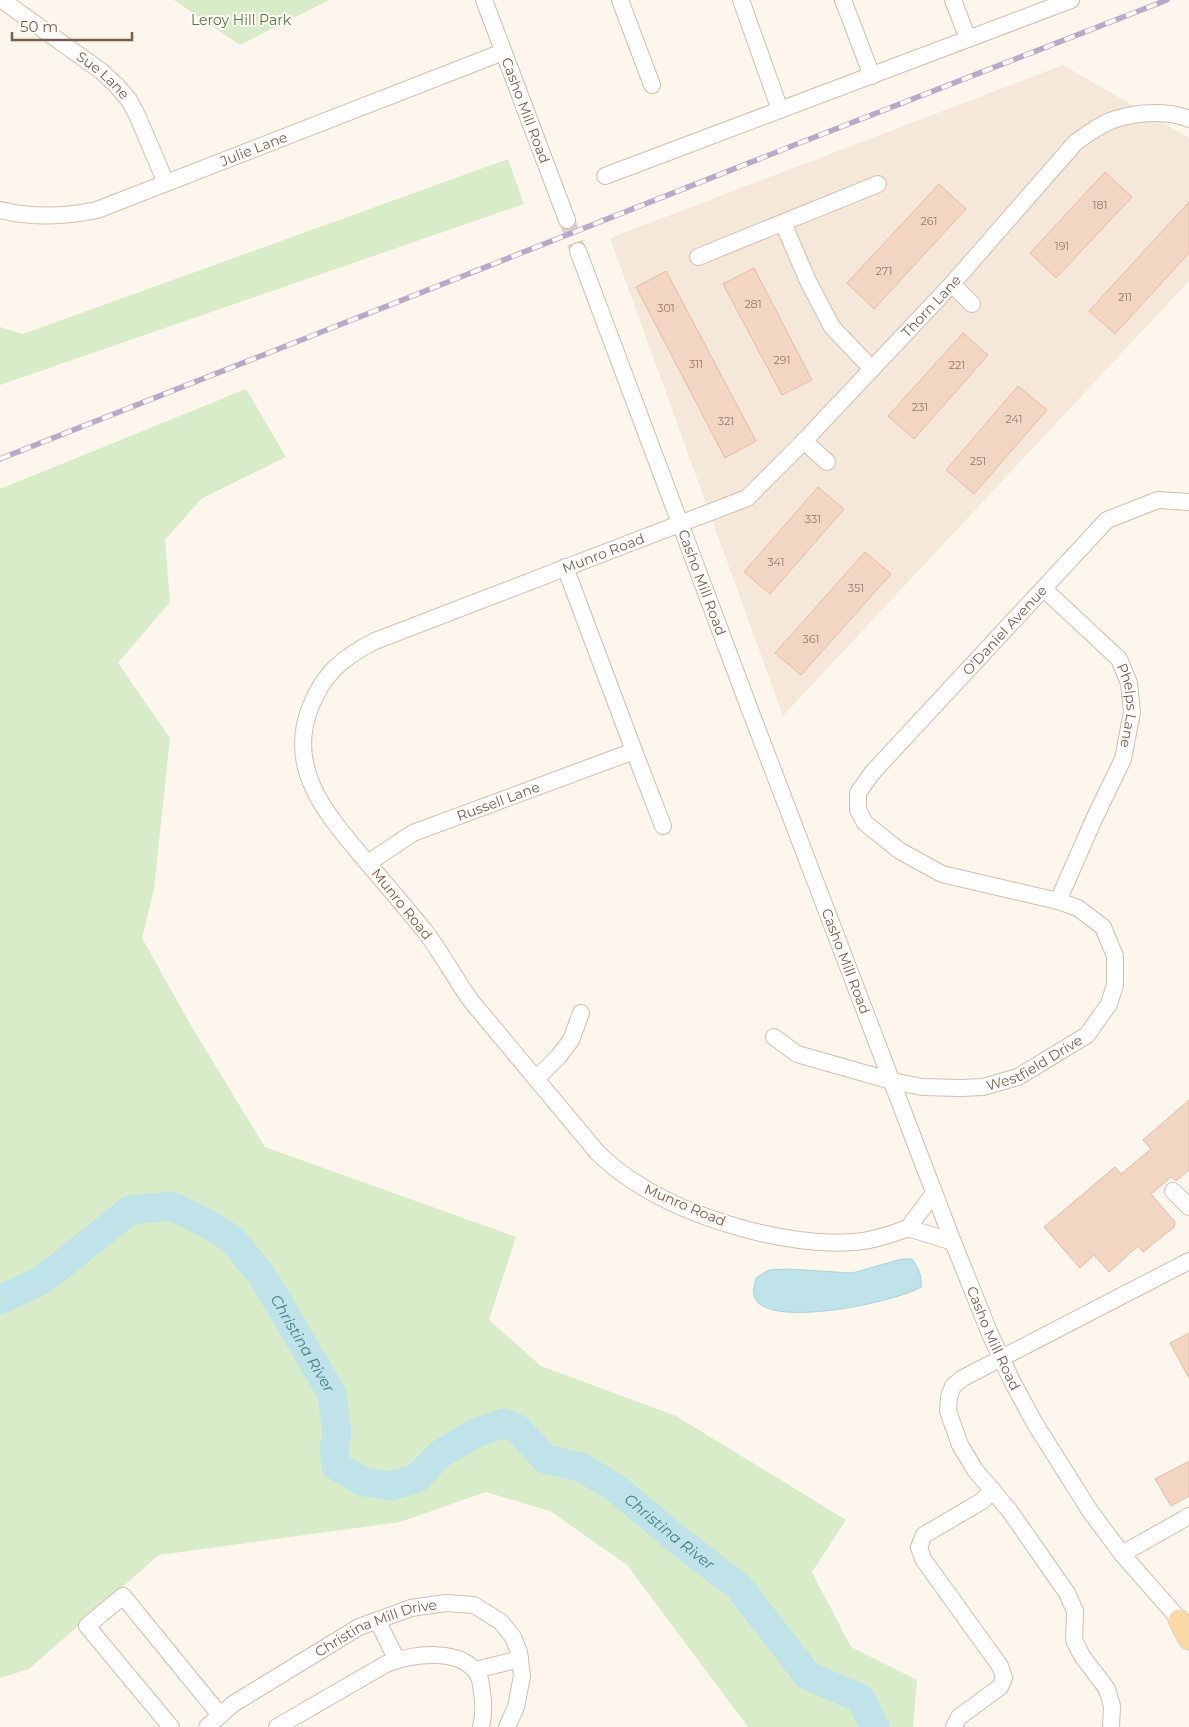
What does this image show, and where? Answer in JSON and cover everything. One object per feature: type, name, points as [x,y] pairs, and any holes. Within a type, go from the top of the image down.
[{"type":"main road","points":[[1184,1625],[1189,1639]]},
{"type":"street","name":"Sue Lane","points":[[2,0],[101,71],[116,85],[129,100],[137,115],[166,183]]},
{"type":"street","name":"Casho Mill Road","points":[[484,0],[567,220]]},
{"type":"street","points":[[620,0],[652,84]]},
{"type":"street","points":[[741,0],[780,110]]},
{"type":"street","points":[[843,0],[872,76]]},
{"type":"street","points":[[953,0],[968,39]]},
{"type":"street","points":[[605,176],[1065,1]]},
{"type":"street","name":"Julie Lane","points":[[0,210],[37,216],[78,214],[97,210],[503,52]]},
{"type":"street","name":"Thorn Lane","points":[[679,523],[747,498],[804,442],[952,284],[1076,142],[1098,127],[1117,118],[1166,113],[1189,119]]},
{"type":"street","points":[[698,257],[878,184]]},
{"type":"street","points":[[783,223],[808,281],[832,327],[872,369]]},
{"type":"street","name":"Casho Mill Road","points":[[578,251],[640,413],[679,523],[934,1193],[1001,1358],[1034,1422],[1090,1511],[1122,1554],[1184,1625]]},
{"type":"street","points":[[952,284],[972,304]]},
{"type":"street","points":[[804,442],[827,462]]},
{"type":"street","name":"O'Daniel Avenue","points":[[858,810],[858,793],[872,773],[1107,520],[1158,500],[1189,502]]},
{"type":"street","name":"Munro Road","points":[[679,523],[375,641],[354,652],[338,664],[325,679],[315,695],[305,726],[304,752],[307,771],[312,786],[328,815],[424,930],[472,1002],[597,1152],[614,1168],[636,1184],[661,1198],[691,1211],[777,1236],[828,1243],[855,1242],[879,1238],[908,1228]]},
{"type":"street","points":[[565,567],[662,826]]},
{"type":"street","name":"Phelps Lane","points":[[1044,589],[1119,659],[1129,683],[1132,712],[1123,758],[1058,901]]},
{"type":"street","name":"Russell Lane","points":[[368,863],[422,829],[634,751]]},
{"type":"street","name":"Westfield Drive","points":[[774,1037],[797,1054],[892,1081],[922,1087],[960,1088],[983,1086],[1018,1078],[1087,1035],[1109,1004],[1115,985],[1115,956],[1103,928],[1078,908],[1058,901],[942,874],[900,852],[865,823],[858,810]]},
{"type":"street","points":[[536,1079],[559,1056],[571,1040],[580,1013]]},
{"type":"street","points":[[1173,1191],[1189,1207]]},
{"type":"street","points":[[934,1193],[908,1228],[953,1242]]},
{"type":"street","points":[[1111,1727],[1112,1706],[1107,1689],[1082,1656],[1074,1640],[1075,1611],[1068,1594],[993,1490],[975,1470],[960,1445],[948,1411],[949,1397],[954,1386],[963,1378],[1189,1260]]},
{"type":"street","points":[[954,1727],[959,1717],[1000,1687],[1004,1678],[1000,1666],[923,1559],[919,1547],[924,1535],[982,1501],[993,1490]]},
{"type":"street","points":[[1122,1554],[1189,1516]]},
{"type":"street","points":[[172,1727],[87,1626],[123,1596],[220,1714]]},
{"type":"street","name":"Christina Mill Drive","points":[[207,1727],[233,1704],[359,1628],[400,1612],[446,1603],[474,1605],[501,1622],[513,1637],[520,1659],[522,1676],[520,1696],[507,1727]]},
{"type":"street","points":[[378,1622],[397,1660]]},
{"type":"street","points":[[277,1727],[386,1664],[414,1656],[437,1655],[466,1663],[475,1670],[480,1678],[484,1709],[481,1727]]},
{"type":"street","points":[[475,1670],[520,1659]]},
{"type":"shaded area","points":[[1063,65],[1189,138],[1189,281],[783,716],[610,238]]},
{"type":"green space","name":"Leroy Hill Park","points":[[174,0],[329,0],[240,45]]},
{"type":"green space","points":[[508,159],[524,204],[0,385],[0,327],[23,334]]},
{"type":"green space","points":[[246,389],[286,457],[201,499],[165,540],[170,602],[118,663],[170,738],[154,889],[142,938],[193,1029],[265,1147],[516,1237],[489,1320],[541,1366],[676,1416],[846,1520],[812,1572],[851,1647],[917,1680],[913,1727],[748,1727],[627,1565],[550,1511],[486,1492],[400,1522],[159,1555],[29,1669],[0,1678],[0,489]]},
{"type":"water","points":[[902,1259],[912,1259],[918,1269],[921,1287],[907,1293],[863,1305],[836,1310],[786,1312],[767,1308],[756,1300],[754,1295],[756,1278],[769,1270],[787,1269],[852,1273]]},
{"type":"building","points":[[1105,172],[1132,197],[1056,278],[1030,253]]},
{"type":"building","points":[[939,184],[966,209],[874,309],[847,283]]},
{"type":"building","points":[[1189,202],[1189,253],[1115,334],[1089,311]]},
{"type":"building","points":[[754,268],[812,380],[782,395],[723,284]]},
{"type":"building","points":[[666,271],[756,441],[725,458],[636,287]]},
{"type":"building","points":[[963,333],[988,355],[914,439],[888,416]]},
{"type":"building","points":[[1018,386],[1047,410],[974,494],[946,470]]},
{"type":"building","points":[[818,487],[844,509],[770,594],[744,572]]},
{"type":"building","points":[[865,552],[891,574],[801,675],[775,653]]},
{"type":"building","points":[[1189,1100],[1189,1170],[1176,1181],[1171,1177],[1151,1194],[1175,1222],[1174,1227],[1143,1252],[1138,1246],[1109,1272],[1094,1255],[1080,1268],[1044,1227],[1115,1167],[1121,1174],[1151,1149],[1143,1140]]},
{"type":"building","points":[[1189,1333],[1189,1378],[1170,1343]]},
{"type":"building","points":[[1189,1461],[1189,1496],[1171,1506],[1155,1479]]},
{"type":"waterway","name":"Christina River","points":[[0,1300],[42,1280],[130,1210],[171,1206],[206,1223],[232,1239],[263,1277],[332,1394],[337,1434],[334,1449],[336,1466],[364,1482],[390,1486],[416,1479],[440,1454],[476,1433],[504,1423],[518,1429],[545,1459],[581,1467],[618,1490],[739,1587],[808,1676],[860,1698],[875,1727]]},
{"type":"tunnel","points":[[567,220],[578,251]]},
{"type":"railway","points":[[0,459],[1167,0]]}]
